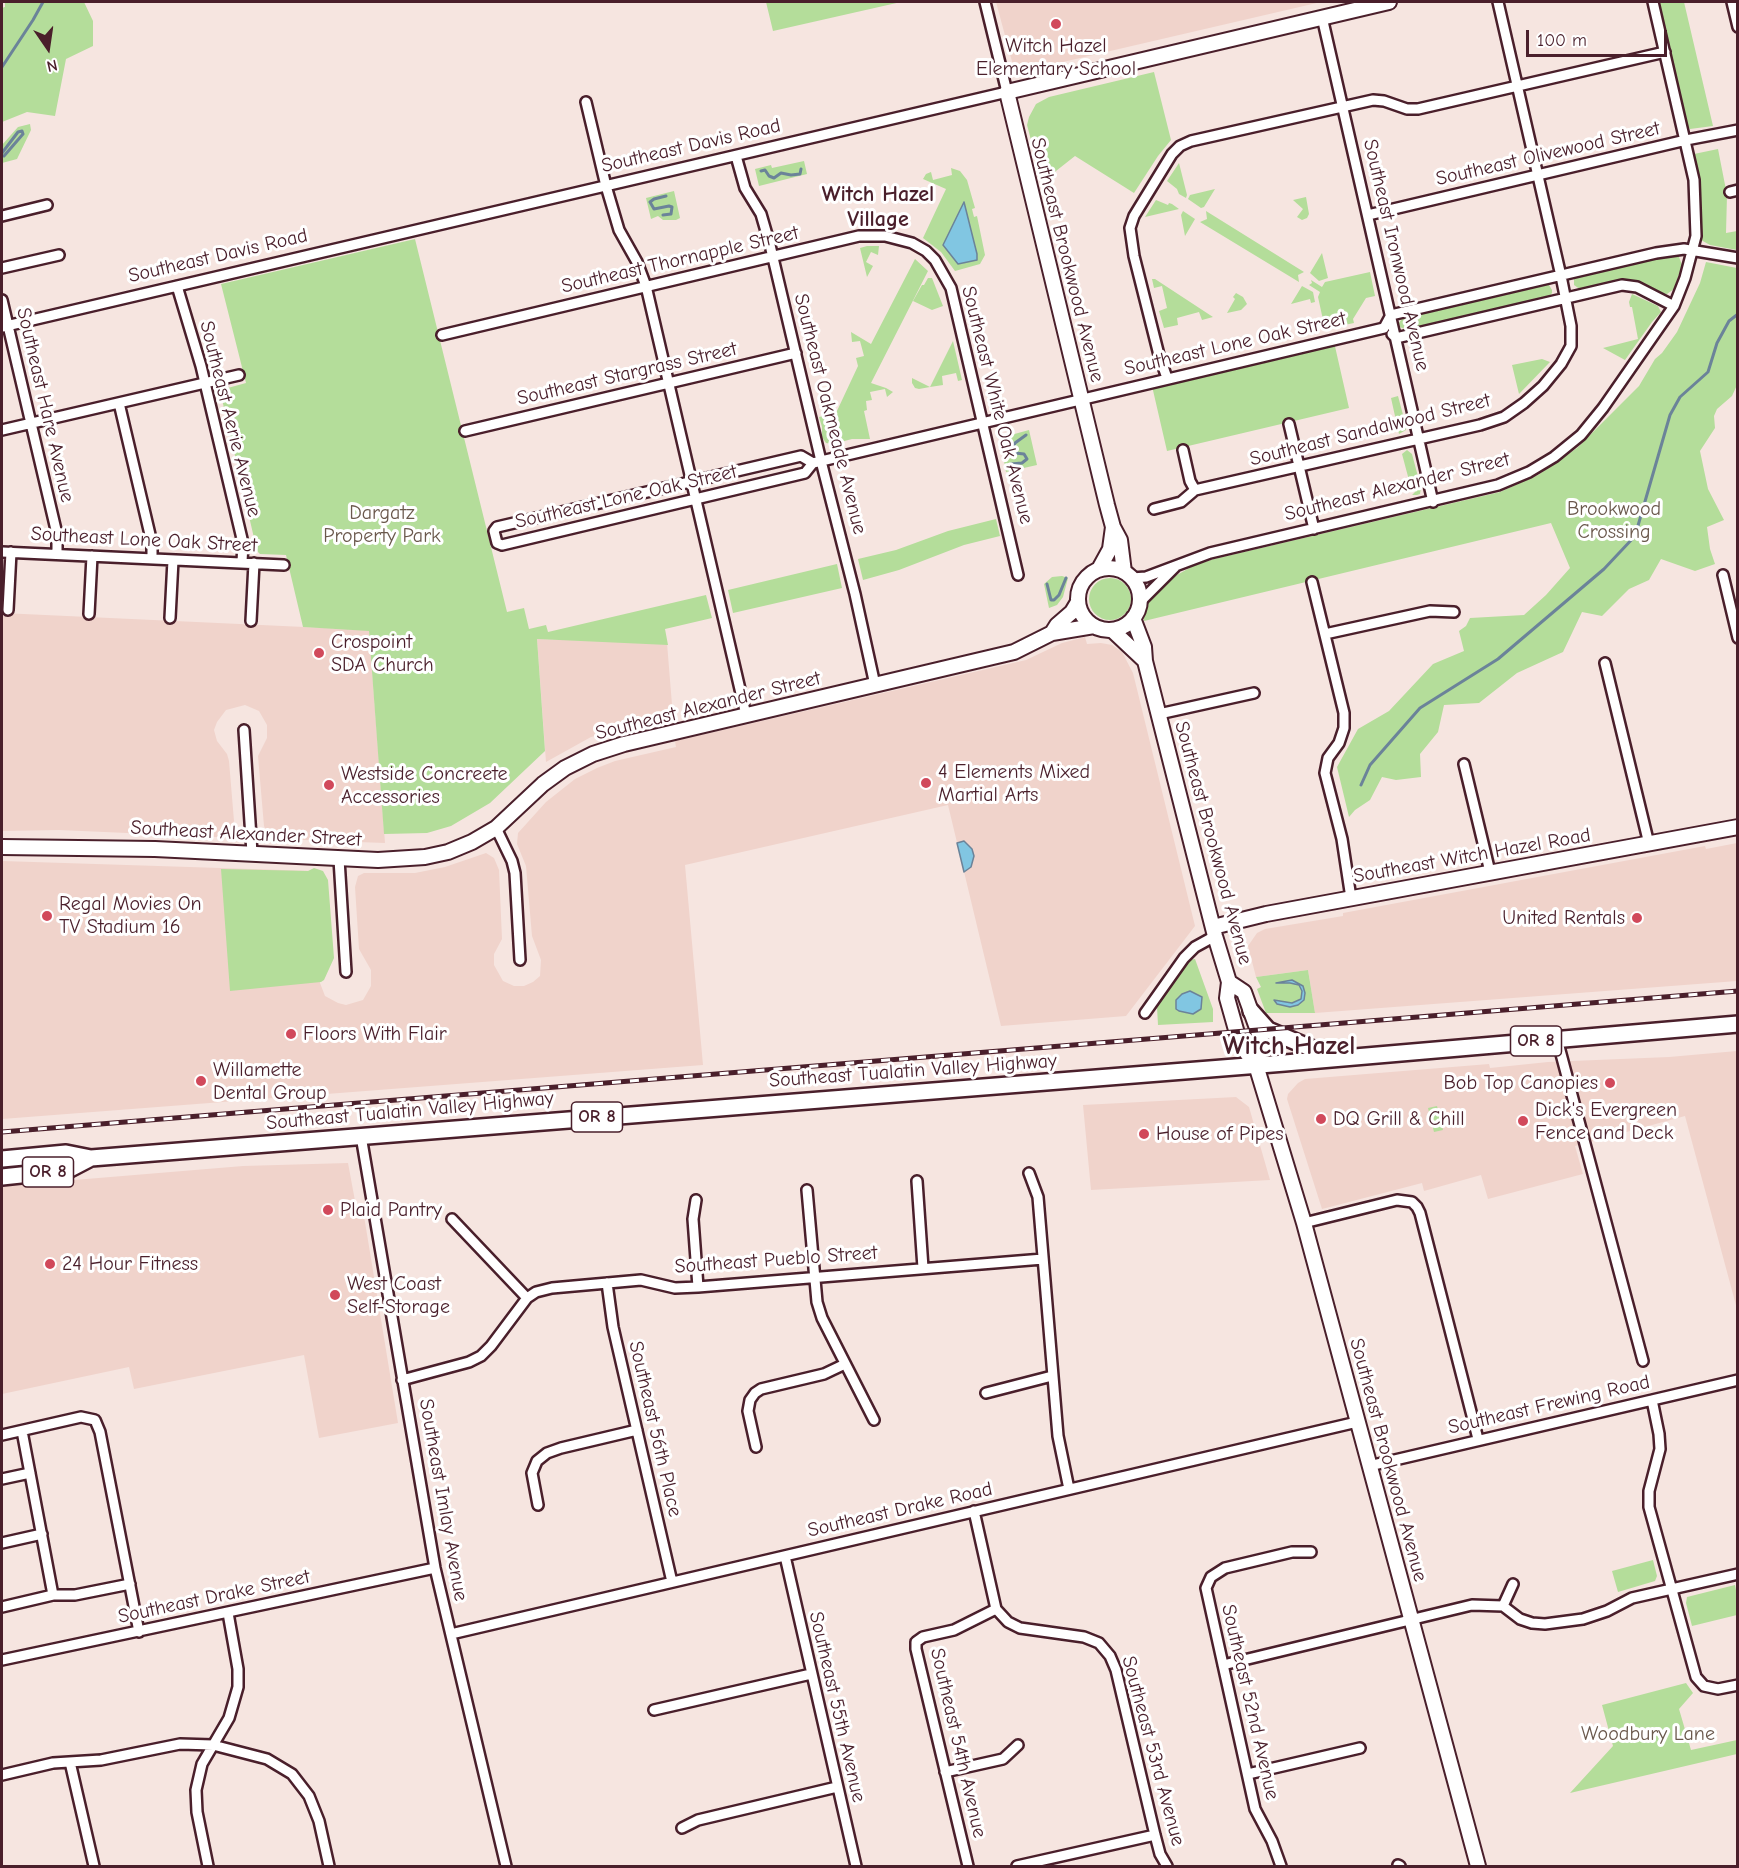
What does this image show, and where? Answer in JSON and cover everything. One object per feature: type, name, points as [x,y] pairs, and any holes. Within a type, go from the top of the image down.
[{"type":"main road","points":[[1251,1011],[1268,1030],[1335,1058]]},
{"type":"main road","name":"Southeast Tualatin Valley Highway","points":[[2,1159],[66,1153],[91,1158],[1256,1065],[1737,1024]]},
{"type":"main road","name":"Southeast Tualatin Valley Highway","points":[[2,1177],[68,1170],[91,1158]]},
{"type":"street","name":"Southeast Brookwood Avenue","points":[[985,2],[1081,399],[1113,526],[1120,540],[1128,575]]},
{"type":"street","name":"Southeast Davis Road","points":[[5,326],[1389,2]]},
{"type":"street","name":"Southeast Sandalwood Street","points":[[1154,509],[1181,502],[1195,490],[1480,425],[1504,417],[1543,386],[1561,364],[1571,346],[1572,335],[1562,276],[1498,2]]},
{"type":"street","name":"Southeast Alexander Street","points":[[1128,575],[1146,577],[1210,553],[1498,485],[1529,472],[1554,457],[1581,435],[1603,408],[1674,306],[1685,278],[1696,236],[1694,180],[1653,2]]},
{"type":"street","points":[[1732,2],[1737,27]]},
{"type":"street","name":"Southeast Ironwood Avenue","points":[[1322,17],[1433,502]]},
{"type":"street","points":[[1167,378],[1159,356],[1130,235],[1134,216],[1172,154],[1180,146],[1191,141],[1343,106],[1380,100],[1402,108],[1419,109],[1665,52]]},
{"type":"street","points":[[586,102],[619,230],[637,262],[646,286],[746,716]]},
{"type":"street","name":"Southeast Olivewood Street","points":[[1368,215],[1737,130]]},
{"type":"street","name":"Southeast Oakmeade Avenue","points":[[736,156],[747,193],[765,224],[796,353],[817,462],[855,594],[875,685]]},
{"type":"street","points":[[2,216],[47,205]]},
{"type":"street","name":"Southeast Thornapple Street","points":[[442,335],[872,234],[900,238],[926,251]]},
{"type":"street","points":[[1674,306],[1637,287],[1622,285],[1396,338],[1384,328],[1391,315],[1675,249],[1737,258]]},
{"type":"street","name":"Southeast White Oak Avenue","points":[[926,251],[939,266],[951,288],[1018,575]]},
{"type":"street","points":[[2,268],[60,255]]},
{"type":"street","name":"Southeast Aerie Avenue","points":[[177,286],[205,382],[243,543],[242,562]]},
{"type":"street","name":"Southeast Hare Avenue","points":[[2,300],[5,326],[57,534],[57,554]]},
{"type":"street","name":"Southeast Lone Oak Street","points":[[817,462],[801,456],[497,527],[494,531],[497,543],[502,545],[805,473],[817,462],[1384,328]]},
{"type":"street","name":"Southeast Stargrass Street","points":[[465,431],[796,353]]},
{"type":"street","points":[[2,430],[239,375]]},
{"type":"street","points":[[119,403],[152,543],[152,558]]},
{"type":"street","points":[[1289,424],[1314,530]]},
{"type":"street","points":[[1183,450],[1195,490]]},
{"type":"street","name":"Southeast Brookwood Avenue","points":[[1100,569],[1110,549],[1113,526]]},
{"type":"street","points":[[6,552],[8,610]]},
{"type":"street","name":"Southeast Lone Oak Street","points":[[6,552],[284,565]]},
{"type":"street","points":[[89,614],[92,556]]},
{"type":"street","points":[[170,618],[173,560]]},
{"type":"street","points":[[251,621],[254,563]]},
{"type":"street","name":"Southeast Alexander Street","points":[[1140,602],[1175,567]]},
{"type":"street","points":[[1112,630],[1121,627],[1133,618],[1140,602],[1138,589],[1128,575],[1117,569],[1100,569],[1090,574],[1082,583],[1078,602],[1083,616],[1094,626],[1112,630],[1145,660]]},
{"type":"street","points":[[1723,575],[1737,638]]},
{"type":"street","points":[[1312,582],[1341,696],[1344,728],[1339,743],[1328,758],[1325,773],[1342,839],[1351,898]]},
{"type":"street","name":"Southeast Alexander Street","points":[[1052,633],[1057,625],[1072,612],[1078,602]]},
{"type":"street","points":[[1325,634],[1430,611],[1454,612]]},
{"type":"street","name":"Southeast Brookwood Avenue","points":[[1133,618],[1144,647],[1145,660],[1214,932],[1229,982],[1227,998],[1240,1044],[1256,1065],[1304,1223],[1478,1866]]},
{"type":"street","name":"Southeast Alexander Street","points":[[2,847],[252,853],[339,859],[397,860],[424,857],[456,849],[496,828],[509,819],[543,784],[565,768],[593,754],[624,744],[1014,652],[1052,633],[1094,626]]},
{"type":"street","points":[[1605,663],[1649,844]]},
{"type":"street","name":"Southeast Brookwood Avenue","points":[[1159,714],[1254,693]]},
{"type":"street","points":[[244,730],[252,853]]},
{"type":"street","points":[[1464,764],[1490,872]]},
{"type":"street","name":"Southeast Witch Hazel Road","points":[[1145,1013],[1184,958],[1195,947],[1214,932],[1266,914],[1737,827]]},
{"type":"street","points":[[496,828],[512,861],[515,873],[520,960]]},
{"type":"street","points":[[339,859],[346,972]]},
{"type":"street","name":"Southeast Brookwood Avenue","points":[[1229,982],[1244,992],[1262,1043],[1256,1065]]},
{"type":"street","points":[[1557,1039],[1643,1361]]},
{"type":"street","name":"Southeast Imlay Avenue","points":[[361,1136],[435,1568],[506,1866]]},
{"type":"street","points":[[1029,1173],[1038,1197],[1058,1436],[1069,1489]]},
{"type":"street","points":[[917,1181],[923,1268]]},
{"type":"street","points":[[807,1190],[817,1302],[822,1318],[874,1420]]},
{"type":"street","points":[[696,1200],[693,1220],[698,1287]]},
{"type":"street","points":[[1304,1223],[1397,1200],[1412,1202],[1417,1208],[1478,1439]]},
{"type":"street","points":[[402,1380],[469,1362],[481,1356],[527,1298],[452,1219]]},
{"type":"street","name":"Southeast Pueblo Street","points":[[527,1298],[536,1292],[552,1288],[641,1280],[675,1288],[698,1287],[1043,1259]]},
{"type":"street","name":"Southeast 56th Place","points":[[607,1283],[613,1327],[672,1582]]},
{"type":"street","points":[[756,1448],[748,1412],[750,1400],[755,1394],[761,1389],[824,1374],[845,1364]]},
{"type":"street","points":[[986,1393],[1052,1376]]},
{"type":"street","name":"Southeast Frewing Road","points":[[1369,1466],[1737,1380]]},
{"type":"street","points":[[1652,1400],[1660,1449],[1649,1491],[1649,1507],[1696,1677],[1704,1686],[1718,1689],[1737,1685]]},
{"type":"street","points":[[2,1435],[81,1417],[95,1419],[100,1432],[139,1632]]},
{"type":"street","name":"Southeast Drake Road","points":[[451,1634],[1357,1422]]},
{"type":"street","points":[[538,1505],[532,1473],[537,1461],[547,1453],[637,1430]]},
{"type":"street","points":[[22,1431],[53,1595]]},
{"type":"street","points":[[2,1479],[30,1473]]},
{"type":"street","points":[[974,1511],[996,1609]]},
{"type":"street","points":[[2,1543],[42,1534]]},
{"type":"street","name":"Southeast 52nd Avenue","points":[[1281,1866],[1272,1841],[1255,1809],[1207,1596],[1208,1582],[1211,1577],[1225,1568],[1292,1552],[1311,1552]]},
{"type":"street","name":"Southeast 55th Avenue","points":[[785,1556],[856,1866]]},
{"type":"street","name":"Southeast Drake Street","points":[[2,1660],[435,1568]]},
{"type":"street","points":[[1223,1665],[1472,1605],[1503,1606],[1520,1619],[1532,1623],[1545,1624],[1597,1616],[1632,1598],[1737,1574]]},
{"type":"street","points":[[2,1607],[53,1595],[75,1595],[130,1584]]},
{"type":"street","points":[[1503,1606],[1513,1584]]},
{"type":"street","name":"Southeast 54th Avenue","points":[[968,1866],[916,1642],[954,1630],[996,1609]]},
{"type":"street","name":"Southeast 53rd Avenue","points":[[996,1609],[1008,1622],[1020,1628],[1084,1637],[1099,1643],[1110,1656],[1116,1670],[1160,1854],[1167,1866]]},
{"type":"street","points":[[208,1866],[197,1812],[196,1790],[202,1764],[229,1718],[237,1687],[238,1670],[228,1612]]},
{"type":"street","points":[[654,1710],[811,1674]]},
{"type":"street","points":[[2,1775],[53,1763],[100,1760],[180,1744],[213,1745],[267,1759],[292,1774],[309,1796],[319,1821],[329,1866]]},
{"type":"street","points":[[945,1772],[1003,1759],[1018,1745]]},
{"type":"street","points":[[1248,1774],[1360,1748]]},
{"type":"street","points":[[70,1762],[93,1866]]},
{"type":"street","points":[[682,1828],[698,1820],[837,1787]]},
{"type":"street","points":[[1017,1866],[1155,1835]]},
{"type":"shaded area","points":[[996,2],[1321,2],[1020,72],[1014,69]]},
{"type":"shaded area","points":[[2,613],[369,630],[385,843],[277,839],[268,835],[264,826],[258,756],[267,738],[267,725],[259,711],[245,705],[226,710],[214,730],[217,741],[227,754],[229,761],[234,821],[229,833],[217,837],[59,830],[2,831]]},
{"type":"shaded area","points":[[1085,637],[1087,644],[1112,645],[1122,652],[1133,673],[1195,926],[1126,1016],[1001,1026],[948,805],[685,865],[703,1065],[2,1119],[2,861],[314,871],[320,983],[325,996],[346,1005],[363,1000],[371,986],[371,970],[359,949],[355,887],[358,876],[364,873],[415,873],[445,867],[486,853],[494,858],[499,870],[502,939],[494,954],[494,965],[503,981],[514,986],[524,986],[540,976],[541,960],[532,936],[526,866],[517,844],[518,833],[546,802],[575,779],[615,761],[676,747],[675,741],[1026,660],[1062,643]]},
{"type":"shaded area","points":[[537,639],[667,643],[673,717],[591,737],[546,762]]},
{"type":"shaded area","points":[[1737,843],[1737,981],[1315,1013],[1308,970],[1256,977],[1248,946],[1257,933],[1265,929],[1705,846],[1706,849]]},
{"type":"shaded area","points":[[1737,1051],[1737,1309],[1685,1116],[1575,1146],[1583,1174],[1488,1199],[1481,1175],[1424,1191],[1422,1183],[1322,1209],[1287,1099],[1288,1094],[1305,1079],[1489,1064],[1490,1068],[1548,1062],[1669,1057]]},
{"type":"shaded area","points":[[1236,1097],[1249,1107],[1270,1180],[1091,1190],[1083,1105]]},
{"type":"shaded area","points":[[348,1163],[358,1217],[364,1216],[398,1423],[319,1438],[304,1355],[134,1389],[129,1367],[2,1394],[2,1186],[243,1166]]},
{"type":"green space","points":[[5,2],[84,2],[93,21],[93,46],[66,59],[55,116],[27,112],[2,122],[2,8],[5,7]]},
{"type":"green space","points":[[766,2],[901,2],[773,31]]},
{"type":"green space","points":[[1658,2],[1684,2],[1713,126],[1690,129],[1688,127]]},
{"type":"green space","points":[[1154,72],[1171,140],[1134,193],[1075,156],[1042,182],[1027,125],[1036,104],[1049,97]]},
{"type":"green space","points":[[30,124],[31,130],[17,159],[2,163],[2,145],[18,127]]},
{"type":"green space","points":[[1718,149],[1727,195],[1726,233],[1737,231],[1737,250],[1710,245],[1701,240],[1701,201],[1694,154]]},
{"type":"green space","points":[[804,161],[807,174],[759,186],[755,169]]},
{"type":"green space","points":[[1179,163],[1187,195],[1186,198],[1167,181]]},
{"type":"green space","points":[[951,168],[960,171],[967,180],[975,208],[972,209],[974,217],[977,216],[985,255],[980,264],[955,271],[941,252],[923,238],[946,189],[923,179],[931,172],[933,180],[952,175]]},
{"type":"green space","points":[[1215,189],[1204,207],[1201,208],[1188,199],[1190,195]]},
{"type":"green space","points":[[674,191],[680,218],[663,220],[658,216],[651,219],[646,198]]},
{"type":"green space","points":[[1306,197],[1309,214],[1302,220],[1297,217],[1303,209],[1293,200]]},
{"type":"green space","points":[[1156,200],[1168,205],[1172,204],[1179,209],[1145,217]]},
{"type":"green space","points":[[1183,211],[1195,219],[1185,236],[1181,215]]},
{"type":"green space","points":[[1206,211],[1304,272],[1298,275],[1299,282],[1200,222],[1207,219]]},
{"type":"green space","name":"Dargatz Property Park","points":[[415,239],[507,612],[524,608],[529,629],[546,625],[548,632],[706,595],[712,618],[665,629],[668,645],[537,639],[545,751],[490,803],[451,826],[427,833],[384,834],[369,631],[303,627],[286,555],[260,554],[257,551],[221,395],[224,389],[246,383],[221,284]]},
{"type":"green space","points":[[879,246],[878,255],[871,252],[866,262],[873,266],[867,277],[860,248]]},
{"type":"green space","points":[[1322,253],[1328,278],[1319,281],[1310,273]]},
{"type":"green space","points":[[1672,254],[1679,257],[1682,265],[1674,289],[1667,294],[1626,280],[1581,290],[1574,285],[1574,279],[1578,275]]},
{"type":"green space","points":[[915,259],[928,271],[871,383],[893,392],[887,397],[885,389],[870,392],[872,400],[866,401],[867,410],[864,411],[870,439],[826,443],[822,437],[819,417],[836,413],[858,366],[856,358],[864,356],[860,341],[852,342],[851,332],[871,344]]},
{"type":"green space","name":"Brookwood Crossing","points":[[1706,262],[1737,268],[1737,385],[1732,396],[1717,409],[1714,416],[1715,428],[1700,451],[1708,489],[1724,520],[1707,527],[1715,564],[1695,571],[1661,559],[1649,580],[1629,589],[1602,616],[1582,612],[1563,652],[1517,673],[1479,703],[1444,705],[1438,732],[1420,754],[1421,777],[1396,780],[1382,777],[1370,800],[1349,817],[1337,767],[1358,729],[1389,711],[1433,664],[1464,651],[1459,631],[1466,626],[1470,618],[1524,615],[1570,568],[1551,523],[1144,621],[1147,599],[1166,581],[1193,566],[1214,559],[1500,492],[1538,475],[1577,448],[1639,386],[1655,359],[1677,332],[1700,283]]},
{"type":"green space","points":[[1370,272],[1375,296],[1366,298],[1353,319],[1354,323],[1325,329],[1318,297],[1320,292],[1309,285],[1312,283],[1311,280],[1322,287],[1325,282]]},
{"type":"green space","points":[[928,278],[932,278],[943,306],[932,310],[913,301]]},
{"type":"green space","points":[[1152,279],[1213,317],[1202,320],[1199,312],[1177,318],[1178,325],[1164,328],[1159,311],[1167,308],[1162,286],[1154,288]]},
{"type":"green space","points":[[1544,284],[1549,285],[1552,290],[1548,298],[1409,331],[1400,327],[1399,323],[1403,317]]},
{"type":"green space","points":[[1302,286],[1313,292],[1315,302],[1311,303],[1310,299],[1291,304]]},
{"type":"green space","points":[[1236,293],[1243,297],[1247,304],[1241,310],[1227,313],[1235,299],[1233,297]]},
{"type":"green space","points":[[1632,294],[1658,306],[1661,312],[1625,360],[1603,348],[1638,339],[1629,302]]},
{"type":"green space","points":[[953,341],[962,380],[958,381],[956,373],[942,376],[943,385],[930,387]]},
{"type":"green space","points":[[1334,342],[1349,408],[1167,451],[1152,386]]},
{"type":"green space","points":[[1542,359],[1550,362],[1519,394],[1512,365]]},
{"type":"green space","points":[[912,378],[930,387],[915,388]]},
{"type":"green space","points":[[1398,396],[1406,426],[1406,430],[1399,434],[1391,398]]},
{"type":"green space","points":[[1029,430],[1037,465],[1006,472],[1000,438]]},
{"type":"green space","points":[[1407,450],[1412,454],[1421,488],[1420,494],[1417,495],[1412,495],[1415,492],[1413,483],[1410,484],[1402,454]]},
{"type":"green space","points":[[996,519],[1000,536],[964,545],[899,570],[863,580],[858,559],[896,550],[948,531]]},
{"type":"green space","points":[[837,564],[842,588],[733,613],[728,590]]},
{"type":"green space","points":[[1052,577],[1068,578],[1063,597],[1057,605],[1049,608],[1044,584]]},
{"type":"green space","points":[[1110,578],[1118,579],[1125,584],[1130,591],[1130,607],[1125,614],[1118,619],[1110,620],[1102,619],[1095,614],[1090,607],[1089,599],[1090,591],[1095,584],[1102,579]]},
{"type":"green space","points":[[314,868],[323,871],[328,880],[334,958],[324,980],[230,991],[221,869],[308,871]]},
{"type":"green space","points":[[1195,959],[1213,1009],[1213,1022],[1158,1025],[1157,1007],[1180,968],[1189,960]]},
{"type":"green space","points":[[1308,970],[1315,1013],[1266,1013],[1257,989],[1261,987],[1256,977]]},
{"type":"green space","points":[[1437,1106],[1443,1130],[1434,1132],[1428,1108]]},
{"type":"green space","points":[[1653,1560],[1657,1576],[1655,1581],[1618,1592],[1612,1571]]},
{"type":"green space","points":[[1735,1585],[1737,1615],[1692,1626],[1686,1603],[1687,1597]]},
{"type":"green space","name":"Woodbury Lane","points":[[1686,1683],[1693,1693],[1679,1709],[1691,1750],[1737,1740],[1737,1754],[1570,1793],[1613,1746],[1602,1705]]},
{"type":"water","points":[[964,202],[977,260],[958,264],[943,245]]},
{"type":"water","points":[[964,841],[972,849],[974,856],[971,867],[964,872],[957,843]]},
{"type":"water","points":[[1292,980],[1303,986],[1304,1000],[1290,1007],[1277,1004],[1274,1000],[1292,1003],[1301,999],[1302,991],[1299,985],[1276,983]]},
{"type":"water","points":[[1190,991],[1202,997],[1201,1009],[1193,1014],[1176,1009],[1176,1000],[1182,994]]},
{"type":"waterway","points":[[2,67],[43,2]]},
{"type":"waterway","points":[[2,153],[18,132],[22,131],[23,134],[4,156]]},
{"type":"waterway","points":[[761,171],[765,170],[769,176],[774,178],[781,173],[800,174],[801,169]]},
{"type":"waterway","points":[[663,215],[671,214],[672,207],[654,209],[650,202],[666,196]]},
{"type":"waterway","points":[[1361,785],[1370,765],[1420,708],[1498,659],[1604,569],[1635,536],[1670,415],[1680,397],[1708,372],[1717,343],[1729,321],[1738,314]]},
{"type":"waterway","points":[[1011,464],[1022,463],[1027,459],[1024,454],[1015,453],[1012,449],[1015,443],[1026,435]]},
{"type":"waterway","points":[[1047,584],[1051,600],[1054,600],[1059,595],[1066,578]]},
{"type":"railway","points":[[2,1132],[1738,991]]},
{"type":"place","name":"Witch Hazel Elementary School","points":[[1056,24]]},
{"type":"place","name":"Crospoint SDA Church","points":[[319,653]]},
{"type":"place","name":"4 Elements Mixed Martial Arts","points":[[926,783]]},
{"type":"place","name":"Westside Concreete Accessories","points":[[329,785]]},
{"type":"place","name":"Regal Movies On TV Stadium 16","points":[[47,916]]},
{"type":"place","name":"United Rentals","points":[[1637,918]]},
{"type":"place","name":"Floors With Flair","points":[[291,1034]]},
{"type":"place","name":"Willamette Dental Group","points":[[201,1081]]},
{"type":"place","name":"Bob Top Canopies","points":[[1610,1083]]},
{"type":"place","name":"DQ Grill & Chill","points":[[1321,1119]]},
{"type":"place","name":"Dick's Evergreen Fence and Deck","points":[[1523,1121]]},
{"type":"place","name":"House of Pipes","points":[[1144,1134]]},
{"type":"place","name":"Plaid Pantry","points":[[328,1210]]},
{"type":"place","name":"24 Hour Fitness","points":[[50,1264]]},
{"type":"place","name":"West Coast Self-Storage","points":[[335,1295]]},
{"type":"district","name":"Witch Hazel Village","points":[[878,208]]},
{"type":"district","name":"Witch Hazel","points":[[1289,1047]]}]
